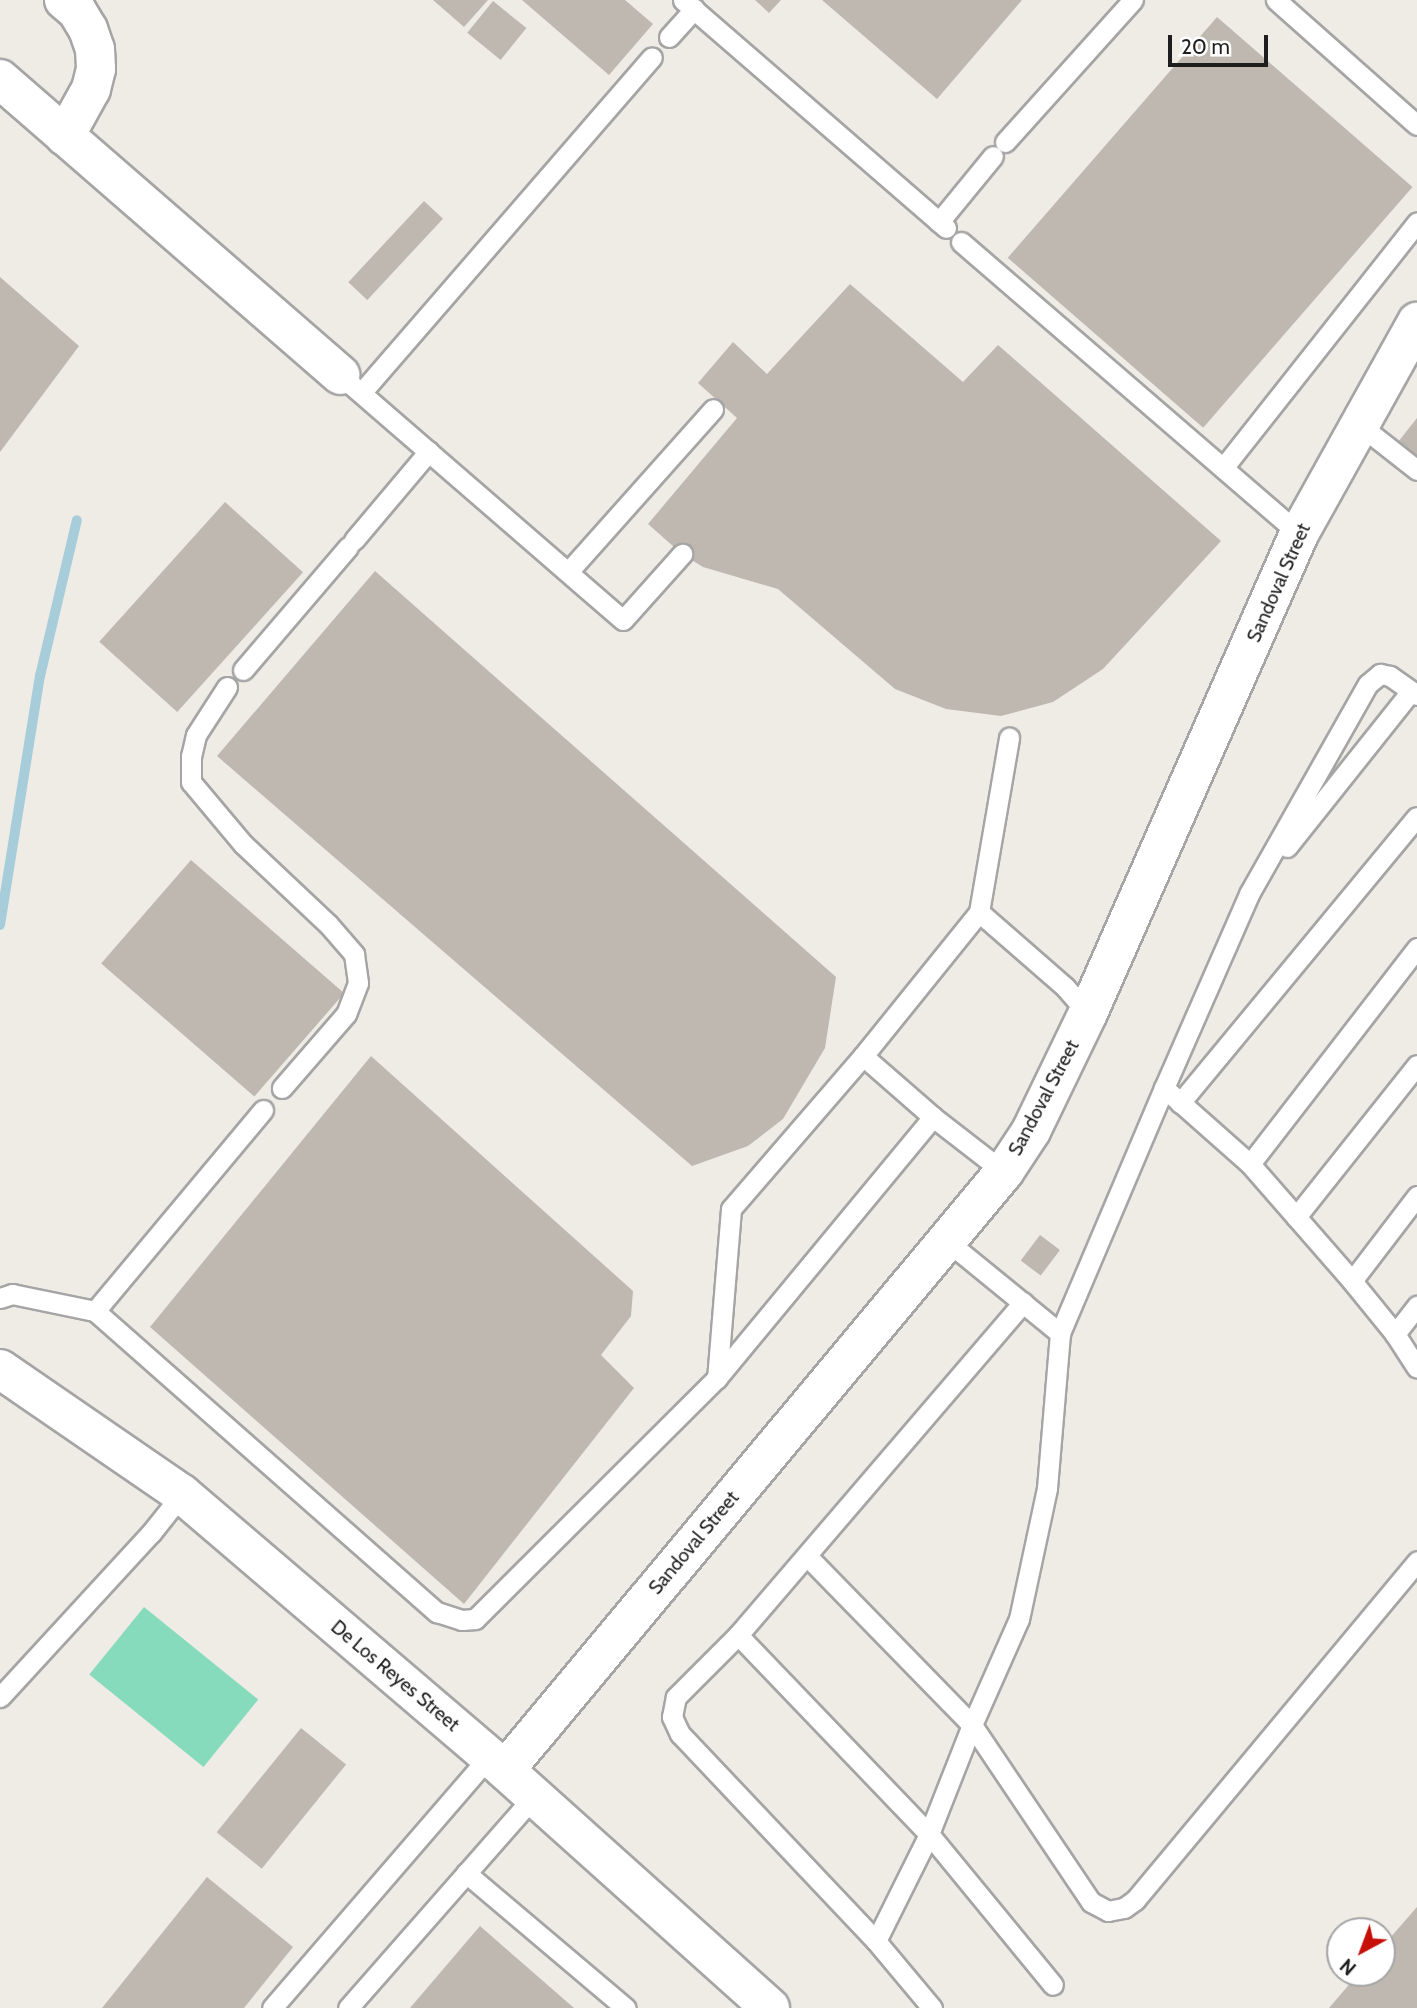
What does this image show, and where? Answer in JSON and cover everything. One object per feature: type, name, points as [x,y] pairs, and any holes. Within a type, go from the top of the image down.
[{"type":"street","points":[[64,0],[89,29],[95,49],[96,69],[91,89],[65,136]]},
{"type":"street","points":[[0,79],[350,384]]},
{"type":"street","name":"Sandoval Street","points":[[497,1763],[947,1241],[1004,1172],[1031,1130],[1088,1013],[1299,534],[1417,322]]},
{"type":"street","name":"De Los Reyes Street","points":[[0,1369],[181,1494],[497,1763],[762,2006]]},
{"type":"lane","points":[[669,37],[689,4],[942,225],[999,149],[1133,0]]},
{"type":"lane","points":[[1276,0],[1417,125]]},
{"type":"lane","points":[[652,57],[350,384],[623,620],[682,554]]},
{"type":"lane","points":[[1223,468],[1417,222]]},
{"type":"lane","points":[[961,242],[1299,534]]},
{"type":"lane","points":[[568,572],[713,409]]},
{"type":"lane","points":[[1361,426],[1417,470]]},
{"type":"lane","points":[[243,670],[429,451]]},
{"type":"lane","points":[[876,1941],[929,1834],[972,1725],[1019,1619],[1047,1488],[1060,1334],[1164,1088],[1249,894],[1368,684],[1380,674],[1390,676],[1414,693],[1249,894]]},
{"type":"lane","points":[[227,687],[196,735],[191,756],[191,782],[243,844],[328,924],[354,954],[358,983],[346,1014],[282,1088]]},
{"type":"lane","points":[[717,1378],[731,1209],[863,1056],[979,912],[1009,738]]},
{"type":"lane","points":[[1180,1103],[1417,817]]},
{"type":"lane","points":[[979,912],[1065,988],[1088,1013]]},
{"type":"lane","points":[[1250,1164],[1417,948]]},
{"type":"lane","points":[[863,1056],[933,1117],[1004,1172]]},
{"type":"lane","points":[[1296,1217],[1417,1065]]},
{"type":"lane","points":[[1164,1088],[1250,1164],[1352,1280],[1395,1334],[1417,1368]]},
{"type":"lane","points":[[95,1311],[263,1110]]},
{"type":"lane","points":[[0,1298],[12,1294],[95,1311],[437,1612],[462,1620],[475,1619],[717,1378],[933,1117]]},
{"type":"lane","points":[[1352,1280],[1417,1196]]},
{"type":"lane","points":[[947,1241],[1060,1334]]},
{"type":"lane","points":[[932,2008],[876,1941],[680,1734],[672,1717],[676,1697],[738,1635],[1023,1303]]},
{"type":"lane","points":[[1395,1334],[1417,1306]]},
{"type":"lane","points":[[0,1697],[151,1533],[181,1494]]},
{"type":"lane","points":[[807,1556],[972,1725],[1091,1902],[1108,1911],[1124,1908],[1156,1875],[1417,1561]]},
{"type":"lane","points":[[738,1635],[929,1834],[1053,1986]]},
{"type":"lane","points":[[272,2008],[497,1763]]},
{"type":"lane","points":[[348,2008],[534,1796]]},
{"type":"lane","points":[[466,1873],[626,2008]]},
{"type":"green space","points":[[144,1607],[258,1700],[203,1767],[89,1675]]},
{"type":"building","points":[[433,0],[488,0],[464,27]]},
{"type":"building","points":[[522,0],[625,0],[653,24],[609,75]]},
{"type":"building","points":[[755,0],[781,0],[769,13]]},
{"type":"building","points":[[822,0],[1022,0],[937,99]]},
{"type":"building","points":[[493,1],[526,28],[501,60],[467,33]]},
{"type":"building","points":[[1217,17],[1412,187],[1203,428],[1008,258]]},
{"type":"building","points":[[424,201],[443,219],[367,300],[348,282]]},
{"type":"building","points":[[0,277],[79,346],[0,452]]},
{"type":"building","points":[[850,284],[963,382],[998,345],[1221,541],[1103,669],[1053,702],[1001,716],[946,709],[895,689],[778,589],[703,567],[682,554],[648,524],[737,418],[698,383],[733,342],[767,374]]},
{"type":"building","points":[[1417,418],[1417,457],[1398,442]]},
{"type":"building","points":[[225,502],[303,572],[177,712],[99,642]]},
{"type":"building","points":[[375,571],[836,977],[825,1048],[783,1119],[748,1146],[692,1166],[217,756]]},
{"type":"building","points":[[191,860],[344,993],[254,1097],[101,963]]},
{"type":"building","points":[[371,1056],[633,1291],[631,1316],[601,1355],[634,1388],[464,1604],[150,1327]]},
{"type":"building","points":[[1040,1235],[1060,1250],[1041,1276],[1021,1261]]},
{"type":"building","points":[[301,1728],[346,1765],[262,1869],[217,1832]]},
{"type":"building","points":[[207,1877],[293,1947],[244,2008],[102,2008]]},
{"type":"building","points":[[1417,1907],[1417,2008],[1329,2008],[1347,1987],[1396,1987],[1396,1931]]},
{"type":"building","points":[[480,1926],[574,2008],[410,2008]]},
{"type":"waterway","points":[[0,925],[40,676],[77,520]]}]
